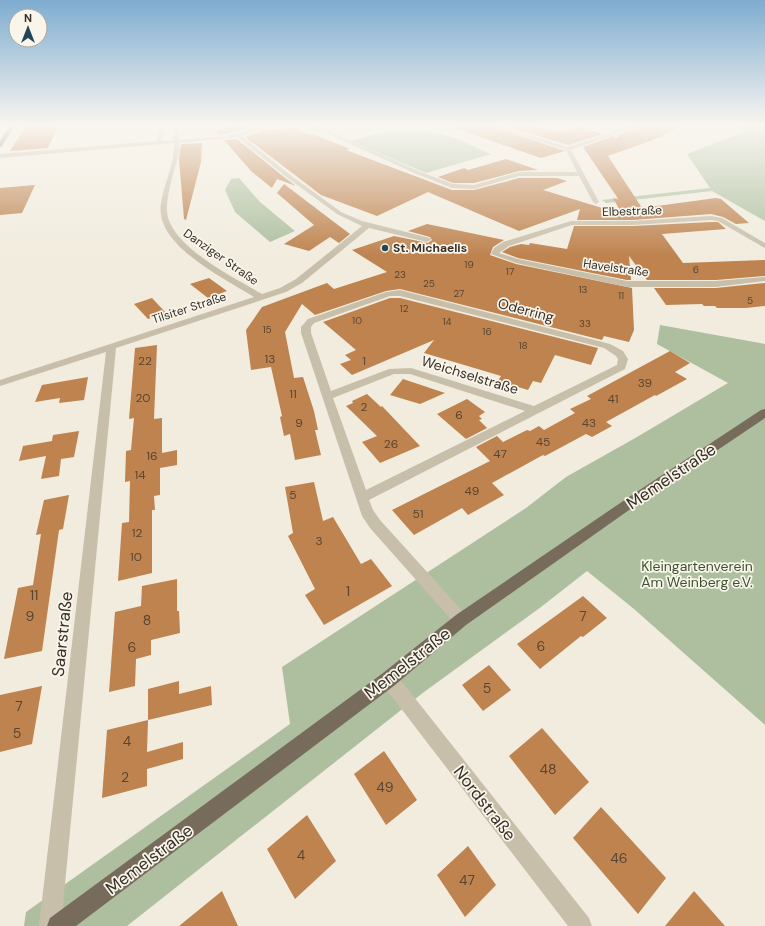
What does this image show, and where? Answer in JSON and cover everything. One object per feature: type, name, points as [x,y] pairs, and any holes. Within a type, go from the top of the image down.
[{"type":"main road","name":"Memelstraße","points":[[58,926],[389,679],[462,620],[634,500],[765,413]]},
{"type":"street","name":"Danziger Straße","points":[[172,169],[165,195],[163,211],[169,231],[187,249],[260,297]]},
{"type":"street","points":[[280,169],[328,206],[359,223],[427,240]]},
{"type":"street","points":[[410,169],[452,186],[474,187],[519,174],[582,174]]},
{"type":"street","points":[[579,169],[596,202]]},
{"type":"street","name":"Elbestraße","points":[[497,250],[506,244],[571,223],[625,223],[711,218],[720,219],[765,246]]},
{"type":"street","name":"Tilsiter Straße","points":[[0,383],[283,290],[299,281],[368,225]]},
{"type":"street","name":"Havelstraße","points":[[497,250],[495,254],[516,261],[627,284],[716,284],[765,278]]},
{"type":"street","name":"Oderring","points":[[362,498],[621,367],[623,363],[623,356],[619,352],[607,346],[400,293],[389,294],[362,302],[314,320],[308,324],[306,333],[362,498],[375,524],[462,620]]},
{"type":"street","name":"Saarstraße","points":[[50,926],[111,346]]},
{"type":"street","name":"Weichselstraße","points":[[328,396],[393,371],[411,371],[534,410]]},
{"type":"street","name":"Nordstraße","points":[[389,679],[581,926]]},
{"type":"green space","points":[[417,169],[439,169],[426,173]]},
{"type":"green space","points":[[697,169],[765,169],[765,221],[712,191],[606,203],[602,200],[710,188]]},
{"type":"green space","points":[[239,178],[260,202],[295,231],[270,242],[235,212],[225,190],[231,179]]},
{"type":"green space","name":"Kleingartenverein Am Weinberg e.V.","points":[[660,325],[765,344],[765,725],[634,609],[587,571],[541,607],[424,692],[127,926],[24,926],[26,912],[290,724],[282,667],[526,508],[566,477],[728,383],[657,344]]},
{"type":"building","points":[[180,169],[199,169],[186,220],[184,219]]},
{"type":"building","points":[[249,169],[274,169],[296,186],[277,179],[272,188]]},
{"type":"building","points":[[287,169],[397,169],[452,190],[474,190],[519,178],[557,178],[567,181],[543,190],[622,214],[613,198],[619,200],[598,169],[617,169],[642,208],[716,198],[721,199],[749,223],[736,224],[723,217],[711,214],[633,220],[577,220],[580,209],[519,231],[428,192],[377,216],[321,195]]},
{"type":"building","points":[[460,169],[538,170],[519,171],[474,183],[453,183],[438,177]]},
{"type":"building","points":[[284,184],[350,234],[339,243],[330,237],[309,251],[284,244],[314,225],[277,193]]},
{"type":"building","points":[[35,185],[22,213],[0,215],[0,188]]},
{"type":"building","points":[[718,222],[726,229],[662,234],[683,263],[765,260],[765,276],[716,280],[647,280],[629,256],[631,280],[627,280],[518,258],[502,252],[510,247],[521,244],[529,245],[530,243],[567,249],[574,226],[633,226]]},
{"type":"building","points":[[427,224],[504,240],[493,247],[490,255],[516,264],[632,288],[634,330],[629,342],[604,336],[602,340],[400,289],[386,291],[315,315],[302,304],[285,332],[294,378],[303,377],[314,411],[318,430],[315,430],[321,455],[295,460],[290,434],[284,436],[280,417],[282,416],[271,367],[251,370],[246,330],[262,307],[327,283],[334,289],[387,272],[352,250],[394,236],[428,243],[432,240],[430,237],[408,231]]},
{"type":"building","points":[[209,278],[227,291],[208,298],[190,284]]},
{"type":"building","points":[[765,283],[765,306],[746,308],[717,308],[715,306],[704,306],[702,304],[666,305],[654,288],[716,288]]},
{"type":"building","points":[[152,298],[166,313],[148,319],[134,304]]},
{"type":"building","points":[[390,298],[400,298],[598,348],[591,365],[555,355],[541,383],[533,381],[528,390],[498,381],[501,376],[424,353],[434,340],[352,375],[340,364],[351,360],[345,355],[356,350],[323,322]]},
{"type":"building","points":[[157,345],[154,419],[162,418],[162,453],[177,450],[177,465],[160,468],[160,495],[154,496],[155,510],[152,510],[152,573],[118,581],[122,523],[129,522],[130,481],[125,482],[126,451],[131,450],[134,418],[129,419],[135,348]]},
{"type":"building","points":[[670,351],[690,363],[675,372],[687,379],[606,422],[612,426],[592,437],[586,434],[545,456],[543,455],[492,483],[504,495],[468,515],[462,508],[414,535],[392,510],[490,461],[476,447],[497,436],[503,442],[527,430],[530,431],[539,426],[544,430],[575,413],[570,409],[591,399],[587,396]]},
{"type":"building","points":[[88,377],[84,400],[59,403],[60,398],[35,402],[42,385]]},
{"type":"building","points":[[403,379],[445,393],[420,404],[390,395]]},
{"type":"building","points":[[367,394],[381,407],[382,406],[420,446],[380,463],[362,442],[377,436],[346,406],[353,403],[352,401]]},
{"type":"building","points":[[467,399],[485,412],[479,416],[482,419],[479,420],[487,428],[466,439],[437,414]]},
{"type":"building","points":[[79,431],[74,457],[61,459],[59,476],[41,479],[46,456],[19,461],[23,446],[52,441],[53,435]]},
{"type":"building","points":[[314,482],[323,521],[333,517],[361,564],[371,559],[392,586],[324,625],[305,595],[315,589],[288,536],[293,533],[285,487]]},
{"type":"building","points":[[69,495],[63,529],[59,530],[42,651],[4,659],[18,588],[33,585],[41,534],[36,535],[44,500]]},
{"type":"building","points":[[177,579],[177,611],[179,611],[180,633],[151,640],[151,655],[136,659],[135,686],[109,692],[115,612],[141,606],[142,586]]},
{"type":"building","points":[[583,596],[607,618],[583,637],[581,636],[540,669],[517,644]]},
{"type":"building","points":[[489,665],[511,690],[483,711],[462,685]]},
{"type":"building","points":[[179,681],[179,694],[211,686],[212,705],[148,720],[148,689]]},
{"type":"building","points":[[42,686],[32,744],[0,752],[0,695]]},
{"type":"building","points":[[148,720],[147,752],[183,742],[183,759],[147,769],[147,786],[102,798],[107,730]]},
{"type":"building","points":[[542,728],[589,782],[555,815],[509,756]]},
{"type":"building","points":[[384,751],[417,800],[386,825],[354,774]]},
{"type":"building","points":[[601,807],[666,878],[638,914],[573,838]]},
{"type":"building","points":[[307,815],[336,861],[295,899],[267,849]]},
{"type":"building","points":[[468,846],[496,885],[465,917],[437,875]]},
{"type":"building","points":[[222,891],[238,926],[179,926]]},
{"type":"building","points":[[694,891],[725,926],[665,926]]},
{"type":"place","name":"St. Michaelis","points":[[385,248]]}]
